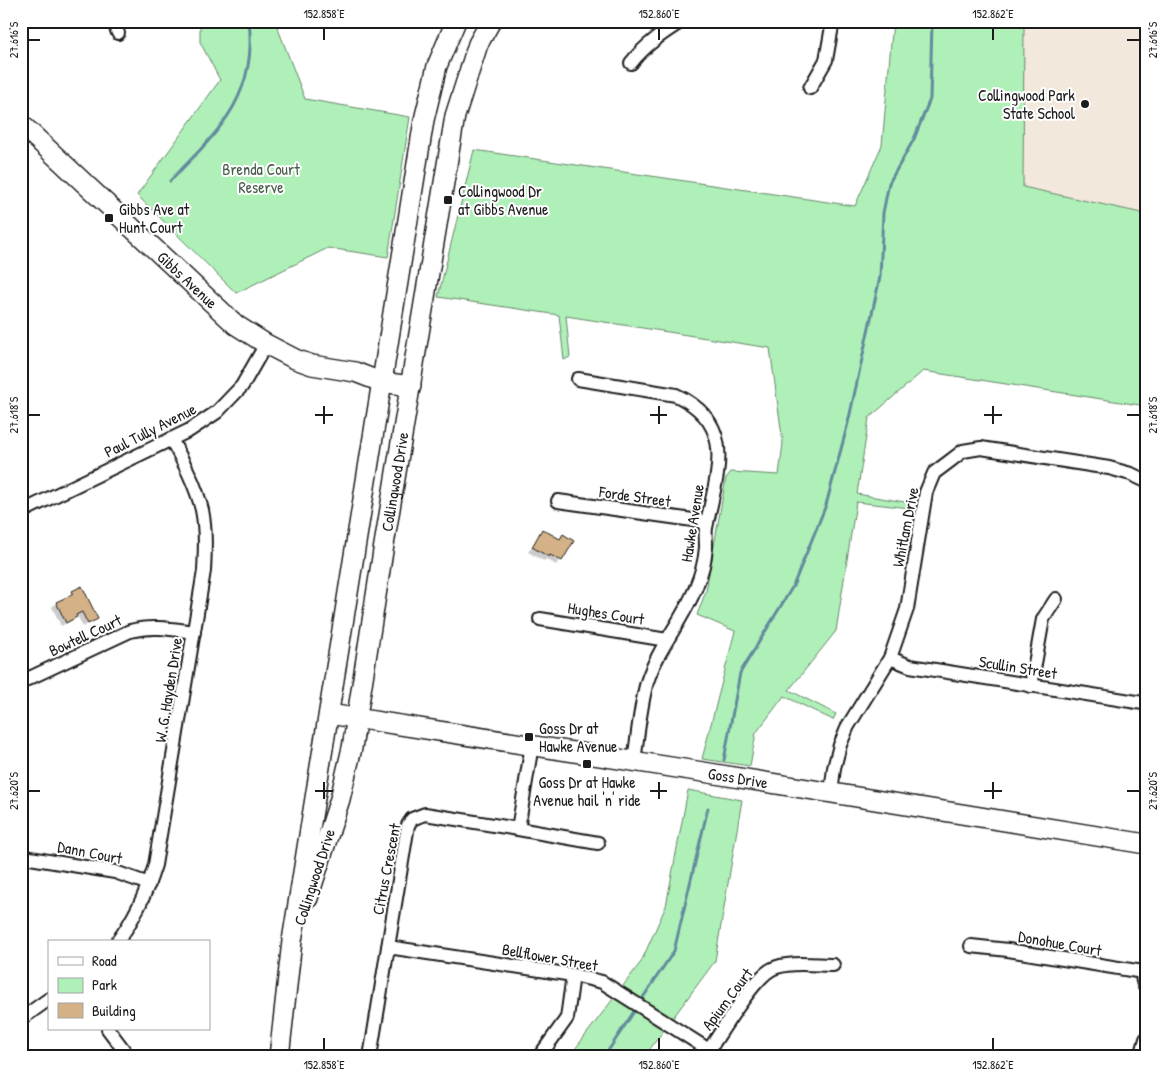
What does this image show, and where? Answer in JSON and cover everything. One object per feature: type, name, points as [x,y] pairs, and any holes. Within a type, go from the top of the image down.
[{"type":"main road","name":"Collingwood Drive","points":[[279,1057],[292,941],[428,97],[437,66],[456,21]]},
{"type":"main road","name":"Collingwood Drive","points":[[292,941],[311,891],[340,798],[352,748],[455,116],[478,44],[492,21]]},
{"type":"main road","name":"Gibbs Avenue","points":[[21,124],[236,325],[266,344],[295,359],[312,365],[412,379]]},
{"type":"main road","name":"Goss Drive","points":[[329,714],[674,767],[1146,844]]},
{"type":"street","points":[[631,62],[658,37],[682,21]]},
{"type":"street","points":[[810,88],[826,60],[833,21]]},
{"type":"street","name":"Paul Tully Avenue","points":[[21,512],[190,430],[217,412],[242,386],[266,344]]},
{"type":"street","name":"Hawke Avenue","points":[[578,378],[676,395],[698,408],[710,422],[719,446],[719,464],[707,522],[702,571],[686,608],[667,640],[648,681],[634,761]]},
{"type":"street","name":"W. G. Hayden Drive","points":[[118,940],[133,919],[149,884],[155,865],[204,571],[205,549],[202,512],[193,482],[171,439]]},
{"type":"street","name":"Whitlam Drive","points":[[831,794],[834,768],[840,745],[848,726],[890,658],[907,609],[926,492],[934,473],[963,451],[981,448],[1109,468],[1131,474],[1146,481]]},
{"type":"street","name":"Forde Street","points":[[558,501],[707,522]]},
{"type":"street","points":[[1030,686],[1043,619],[1056,599]]},
{"type":"street","name":"Hughes Court","points":[[540,619],[667,640]]},
{"type":"street","name":"Bowtell Court","points":[[21,682],[130,631],[159,627],[194,632]]},
{"type":"street","name":"Scullin Street","points":[[890,658],[910,666],[1143,703]]},
{"type":"street","points":[[532,745],[518,829],[598,844]]},
{"type":"street","name":"Citrus Crescent","points":[[370,1057],[408,825],[412,819],[425,814],[518,829]]},
{"type":"street","name":"Dann Court","points":[[24,857],[115,872],[149,884]]},
{"type":"street","name":"Donohue Court","points":[[971,946],[1144,970]]},
{"type":"street","name":"Bellflower Street","points":[[388,947],[602,982],[712,1054]]},
{"type":"street","name":"Apium Court","points":[[712,1054],[758,980],[773,968],[792,964],[833,965]]},
{"type":"street","points":[[1144,970],[1142,979],[1146,987]]},
{"type":"street","points":[[539,1057],[567,1018],[573,976]]},
{"type":"street","points":[[21,1019],[48,1000]]},
{"type":"street","points":[[109,1030],[129,1057]]},
{"type":"street","points":[[1141,1057],[1146,1039]]},
{"type":"shaded area","name":"Collingwood Park State School","points":[[1024,21],[1146,21],[1146,214],[1023,187]]},
{"type":"green space","name":"Brenda Court Reserve","points":[[200,21],[275,21],[305,99],[410,117],[388,257],[328,248],[236,293],[137,195],[220,80],[200,42]]},
{"type":"green space","points":[[893,21],[1024,21],[1023,187],[1146,214],[1146,406],[923,371],[869,418],[857,494],[911,503],[910,508],[856,502],[836,631],[789,690],[836,714],[833,720],[784,696],[756,733],[750,766],[702,759],[735,631],[697,615],[706,591],[726,478],[731,472],[779,475],[783,443],[770,348],[566,316],[570,357],[564,360],[559,315],[438,297],[474,150],[855,206],[882,145]]},
{"type":"green space","points":[[688,790],[742,800],[715,961],[644,1057],[569,1057],[641,962],[666,906]]},
{"type":"green space","points":[[21,805],[30,840],[21,843]]},
{"type":"building","points":[[542,529],[560,539],[563,534],[574,541],[562,561],[550,555],[549,557],[532,547]]},
{"type":"building","points":[[82,586],[98,619],[88,624],[82,612],[66,623],[56,602],[67,597],[73,593],[72,591]]},
{"type":"waterway","points":[[170,181],[218,129],[231,111],[241,92],[247,71],[250,47],[249,21]]},
{"type":"waterway","points":[[724,760],[740,673],[793,586],[826,505],[848,423],[880,277],[883,213],[889,183],[914,139],[930,99],[932,21]]},
{"type":"waterway","points":[[640,1002],[674,951],[708,808]]},
{"type":"waterway","points":[[604,1057],[637,1007]]},
{"type":"place","name":"Collingwood Park State School","points":[[1085,104]]},
{"type":"place","name":"Collingwood Dr at Gibbs Avenue","points":[[448,200]]},
{"type":"place","name":"Gibbs Ave at Hunt Court","points":[[109,218]]},
{"type":"place","name":"Goss Dr at Hawke Avenue","points":[[529,737]]},
{"type":"place","name":"Goss Dr at Hawke Avenue hail 'n' ride","points":[[587,764]]}]
